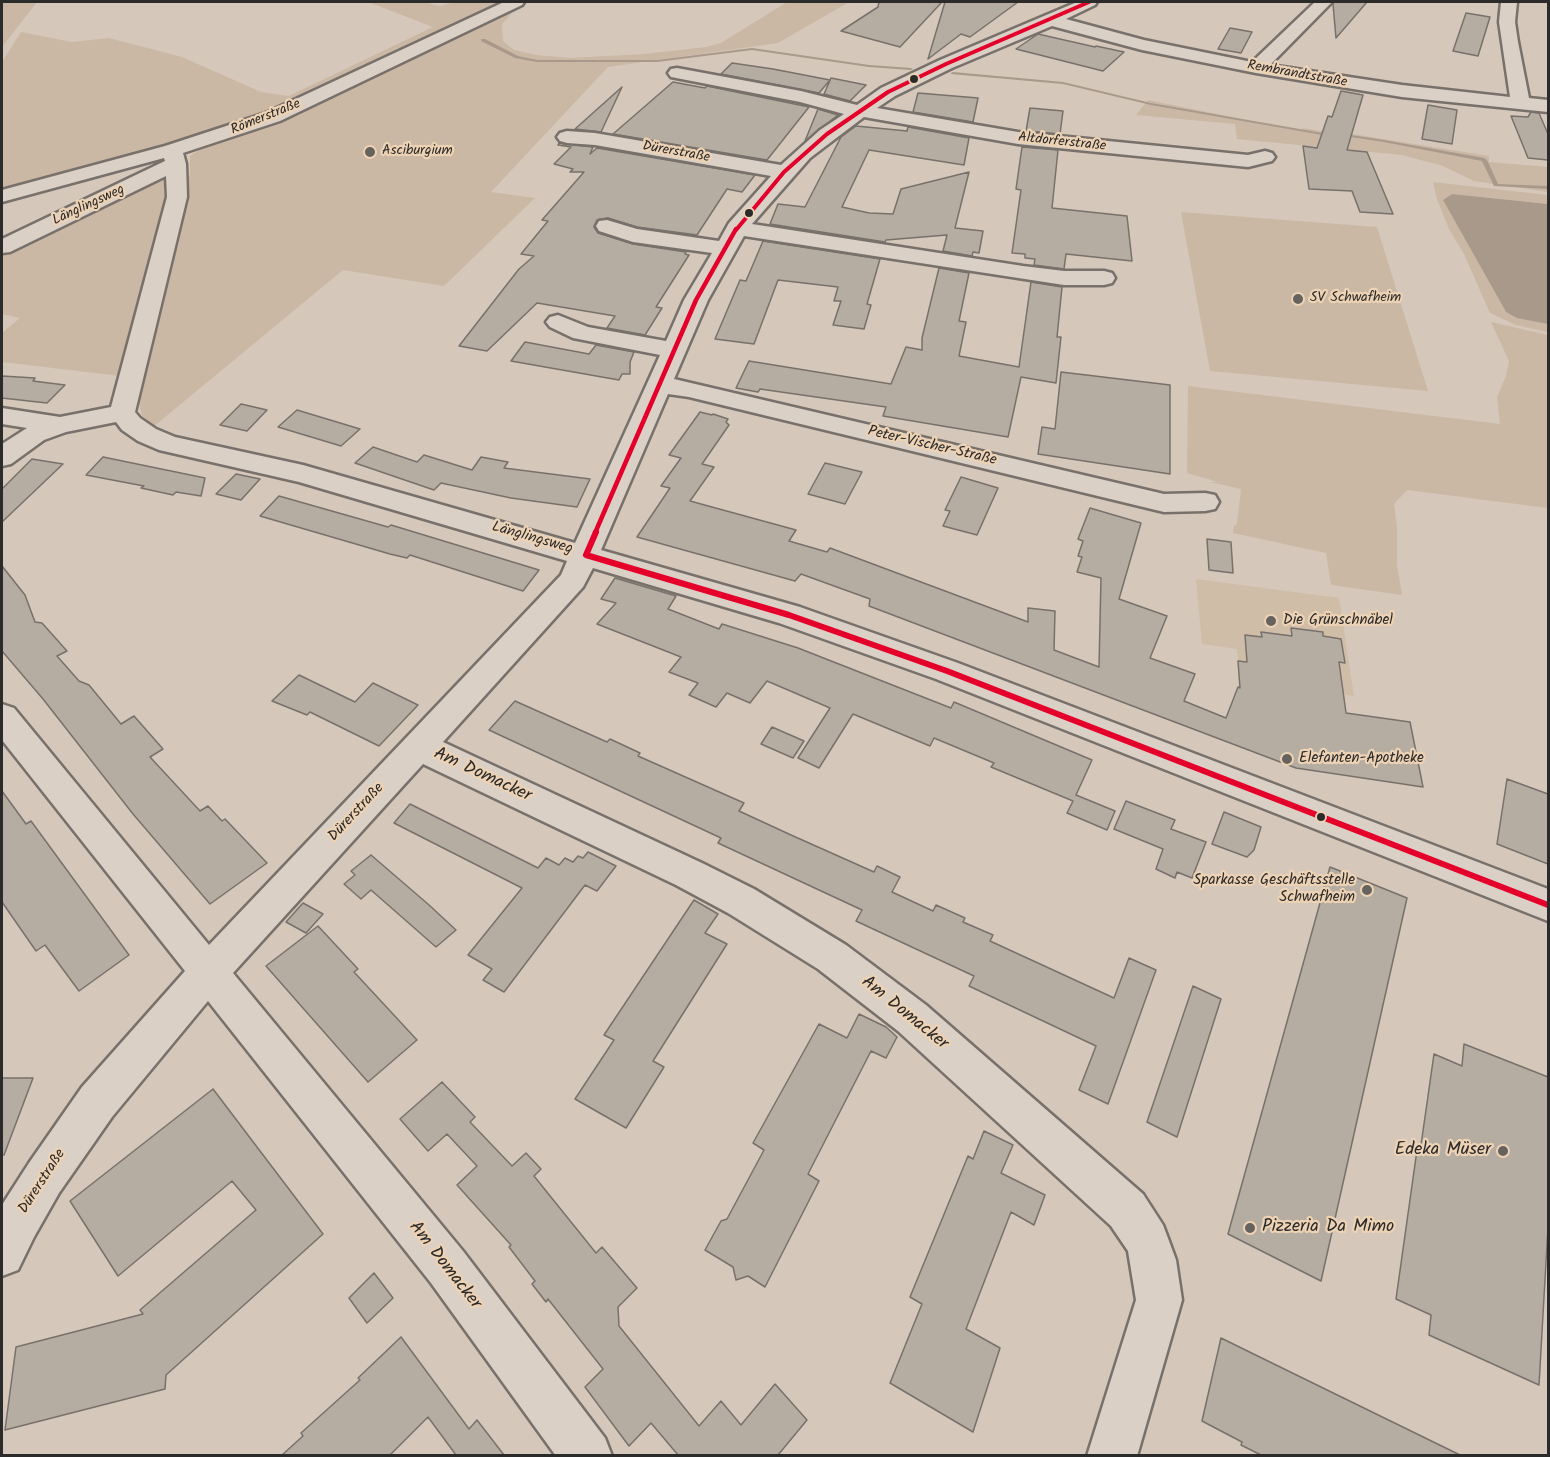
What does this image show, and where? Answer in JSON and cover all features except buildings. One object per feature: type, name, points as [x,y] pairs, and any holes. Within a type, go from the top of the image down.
[{"type":"street","name":"Römerstraße","points":[[2,196],[174,157],[273,117],[516,2]]},
{"type":"street","name":"Dürerstraße","points":[[2,1254],[18,1221],[44,1178],[97,1102],[207,974],[573,580],[586,555],[696,300],[737,228],[784,172],[827,134],[888,92],[946,63],[1089,2]]},
{"type":"street","points":[[1256,68],[1323,2]]},
{"type":"street","points":[[1509,2],[1506,22],[1521,103]]},
{"type":"street","name":"Rembrandtstraße","points":[[1050,20],[1142,45],[1256,68],[1383,88],[1548,106]]},
{"type":"street","points":[[677,73],[859,111]]},
{"type":"street","name":"Altdorferstraße","points":[[859,111],[1041,141],[1248,161],[1265,157]]},
{"type":"street","name":"Dürerstraße","points":[[567,136],[784,172]]},
{"type":"street","name":"Länglingsweg","points":[[2,247],[174,157]]},
{"type":"street","points":[[2,458],[36,434],[60,425],[122,413],[177,197],[174,157]]},
{"type":"street","points":[[607,226],[633,235],[724,248]]},
{"type":"street","points":[[737,228],[1023,273],[1064,278],[1104,278]]},
{"type":"street","points":[[558,322],[581,333],[675,350]]},
{"type":"street","name":"Peter-Vischer-Straße","points":[[660,385],[689,389],[1164,503],[1205,502]]},
{"type":"street","name":"Länglingsweg","points":[[122,413],[147,435],[168,444],[303,474],[789,615],[947,671],[1548,905]]},
{"type":"street","points":[[2,416],[60,425]]},
{"type":"street","name":"Am Domacker","points":[[2,717],[207,974],[447,1267],[587,1455]]},
{"type":"street","name":"Am Domacker","points":[[418,746],[689,874],[741,901],[832,957],[912,1018],[1127,1210],[1150,1251],[1159,1300],[1112,1455]]},
{"type":"shaded area","points":[[2,2],[37,2],[2,47]]},
{"type":"shaded area","points":[[368,2],[424,2],[439,6],[456,2],[507,2],[278,112],[81,171],[2,192],[2,62],[21,32],[72,42],[109,38],[182,57],[261,92],[289,96],[433,27]]},
{"type":"shaded area","points":[[787,2],[849,2],[778,43],[608,67],[491,192],[535,198],[444,286],[343,270],[153,427],[142,415],[138,399],[144,360],[190,173],[190,156],[201,149],[314,104],[506,10],[512,13],[502,24],[503,41],[514,50],[536,55],[570,58],[644,54],[706,47],[721,43]]},
{"type":"shaded area","points":[[1148,100],[1301,131],[1303,128],[1339,134],[1340,132],[1489,156],[1489,162],[1548,167],[1548,192],[1474,181],[1443,166],[1402,155],[1237,139],[1235,124],[1136,115]]},
{"type":"shaded area","points":[[167,175],[168,191],[120,376],[2,362],[2,333],[20,318],[2,314],[2,251],[155,177]]},
{"type":"shaded area","points":[[1433,182],[1548,195],[1548,204],[1452,194],[1443,200],[1506,312],[1548,324],[1548,332],[1516,325],[1490,313],[1464,254],[1449,229]]},
{"type":"shaded area","points":[[1452,194],[1548,204],[1548,324],[1517,318],[1506,312],[1443,200]]},
{"type":"shaded area","name":"SV Schwafheim","points":[[1181,212],[1377,227],[1428,391],[1210,371]]},
{"type":"shaded area","points":[[1491,322],[1548,335],[1548,508],[1407,490],[1394,504],[1397,527],[1397,565],[1402,595],[1331,585],[1326,553],[1233,533],[1234,526],[1237,524],[1241,489],[1210,482],[1218,482],[1187,473],[1188,386],[1500,424],[1497,397],[1506,376],[1509,361]]},
{"type":"shaded area","name":"Die Grünschnäbel","points":[[1196,579],[1339,598],[1354,696],[1239,676],[1237,649],[1202,644]]},
{"type":"waterway","points":[[483,40],[517,57],[537,61],[657,61],[752,49],[869,66],[911,69]]},
{"type":"waterway","points":[[953,73],[1063,83],[1151,104],[1328,135],[1384,141],[1484,160],[1496,185],[1548,188]]},
{"type":"transit line","points":[[586,555],[696,300],[737,228],[784,172],[827,134],[888,92],[946,64],[1089,2]]},
{"type":"transit line","points":[[586,555],[789,615],[947,671],[1548,905]]},
{"type":"place","name":"Asciburgium","points":[[370,152]]},
{"type":"place","name":"SV Schwafheim","points":[[1298,299]]},
{"type":"place","name":"Die Grünschnäbel","points":[[1271,621]]},
{"type":"place","name":"Elefanten-Apotheke","points":[[1287,759]]},
{"type":"place","name":"Sparkasse Geschäftsstelle Schwafheim","points":[[1367,890]]},
{"type":"place","name":"Edeka Müser","points":[[1503,1151]]},
{"type":"place","name":"Pizzeria Da Mimo","points":[[1250,1228]]}]
